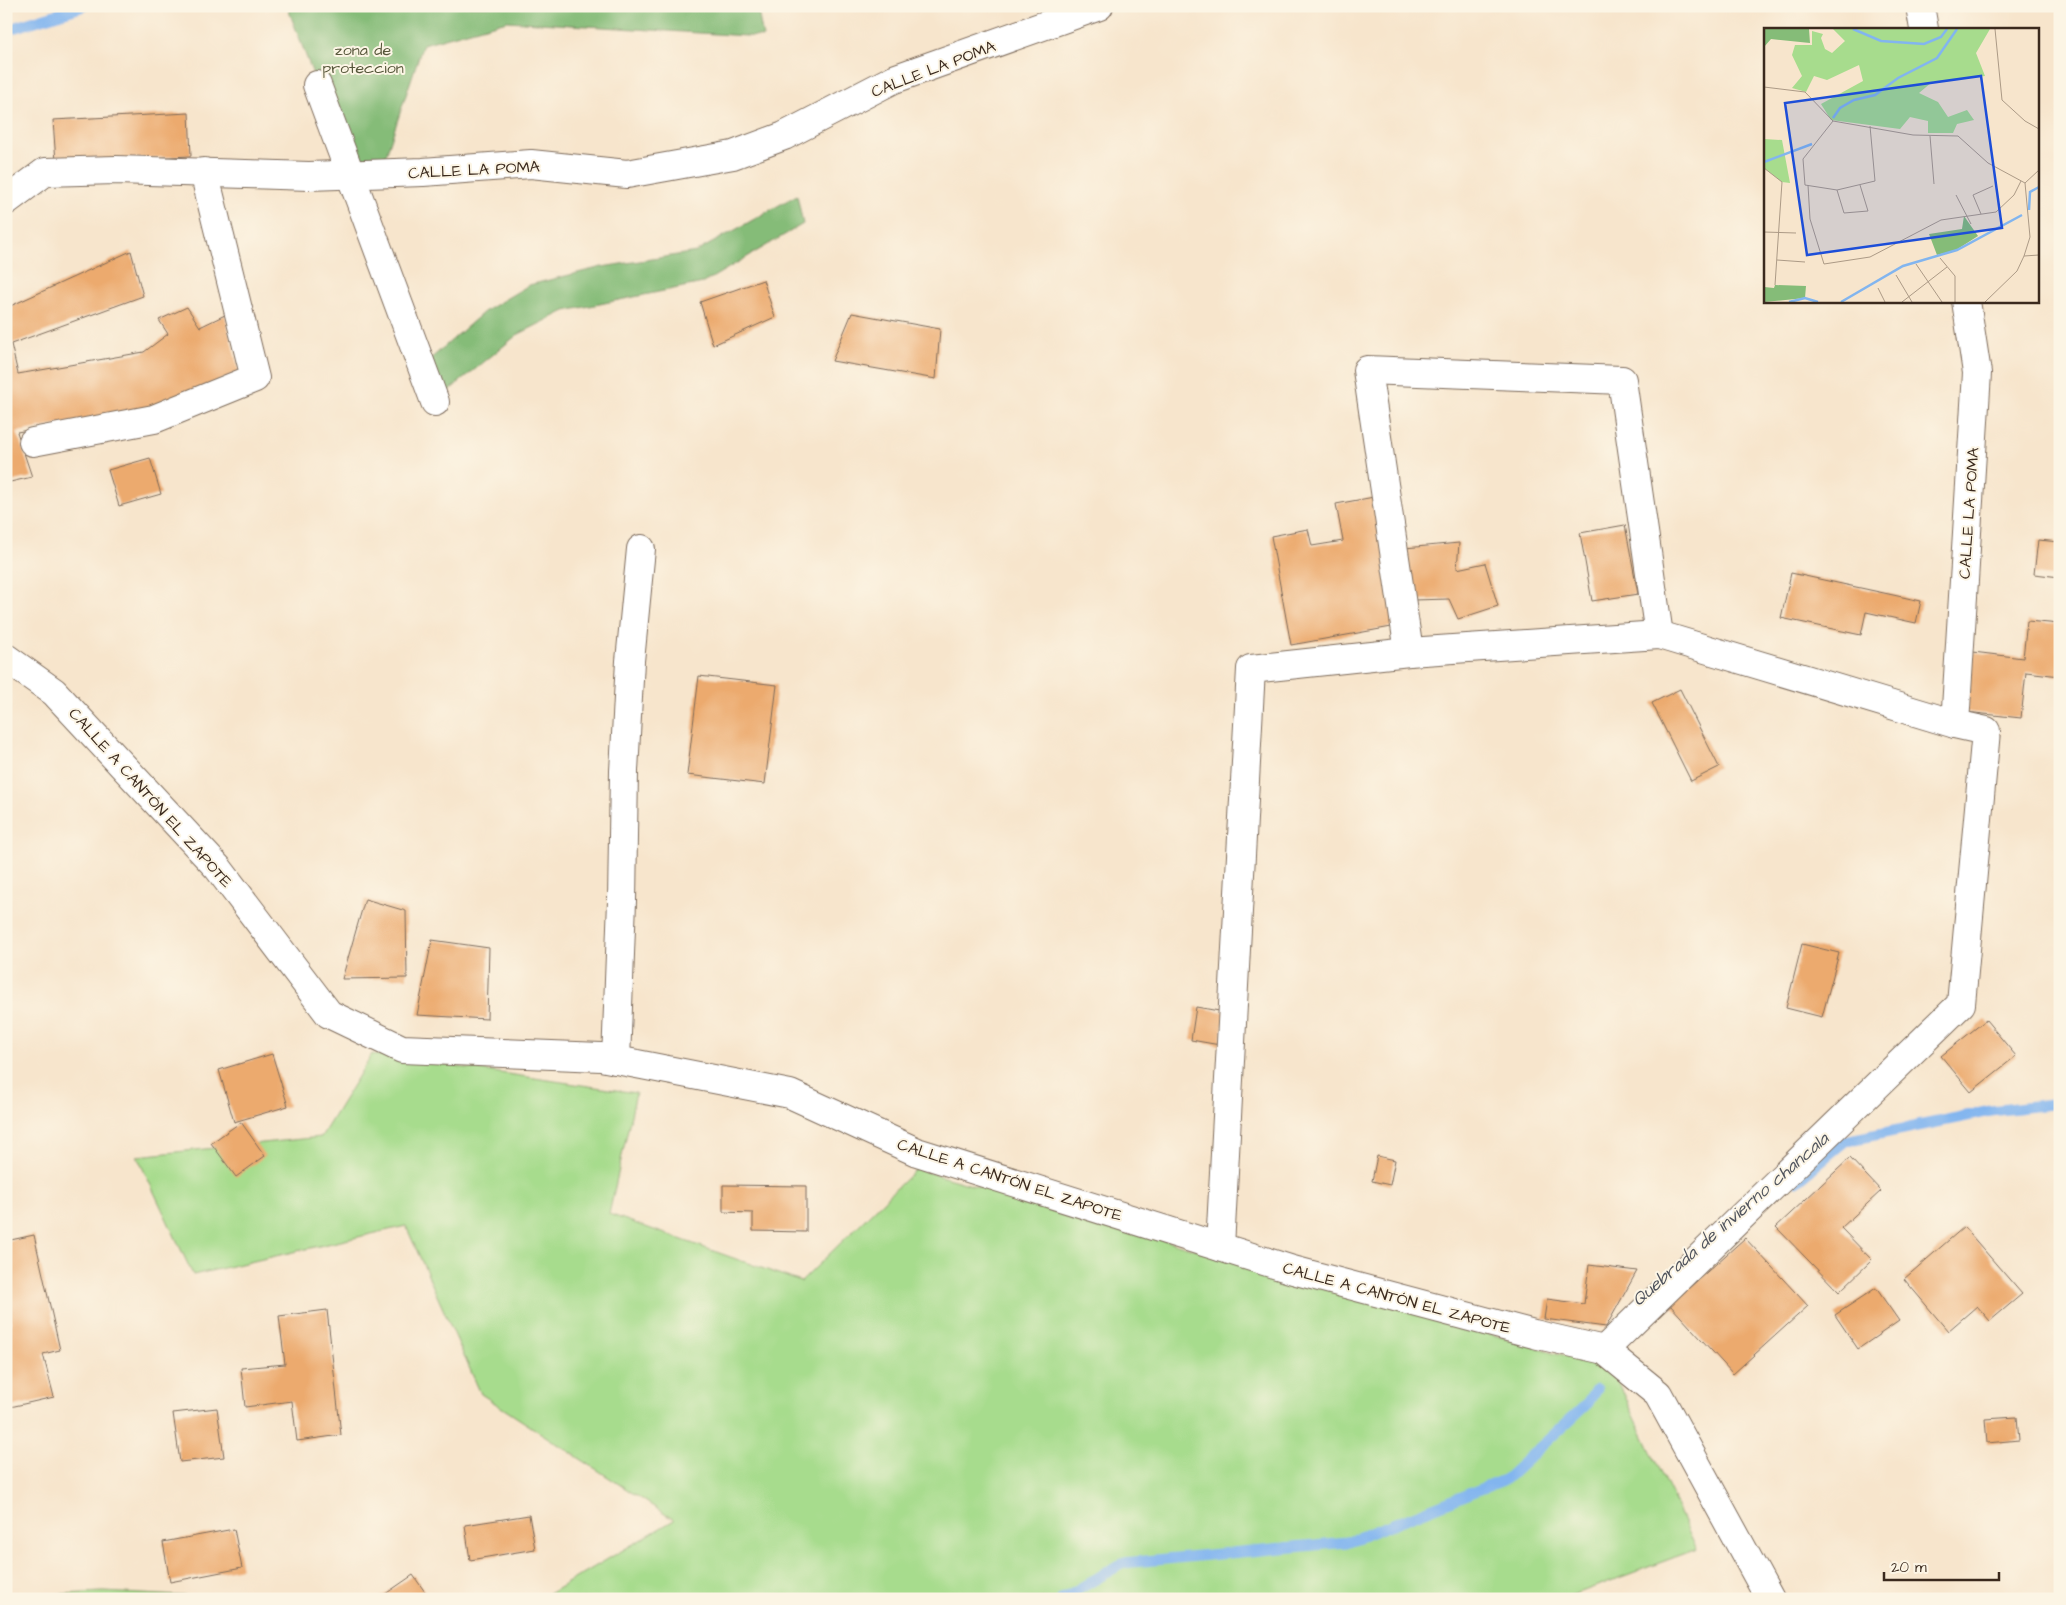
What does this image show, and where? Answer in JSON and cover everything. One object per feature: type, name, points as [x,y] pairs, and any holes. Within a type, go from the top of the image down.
[{"type":"street","name":"CALLE LA POMA","points":[[6,201],[45,172],[116,170],[309,176],[531,164],[627,174],[733,155],[784,136],[894,79],[1099,6]]},
{"type":"street","points":[[1920,6],[1924,28]]},
{"type":"street","points":[[317,85],[435,402]]},
{"type":"street","points":[[33,442],[154,419],[255,378],[204,172]]},
{"type":"street","name":"CALLE LA POMA","points":[[1955,724],[1977,373],[1966,302]]},
{"type":"street","points":[[1409,652],[1367,370],[1622,380],[1659,635]]},
{"type":"street","points":[[616,1060],[622,901],[624,772],[630,661],[641,550]]},
{"type":"street","points":[[1220,1247],[1251,669],[1409,652],[1659,635],[1955,724],[1986,731],[1961,1004],[1604,1350]]},
{"type":"street","name":"CALLE A CANTÓN EL ZAPOTE","points":[[6,658],[54,692],[218,868],[329,1014],[402,1049],[601,1057],[790,1094],[917,1152],[1303,1273],[1534,1334],[1604,1350],[1658,1394],[1770,1599]]},
{"type":"green space","name":"zona de proteccion","points":[[287,6],[757,6],[763,37],[507,21],[423,44],[380,173],[351,174]]},
{"type":"green space","points":[[797,195],[803,224],[703,283],[565,311],[517,335],[435,402],[428,361],[485,311],[529,285],[602,267],[696,252]]},
{"type":"green space","points":[[372,1054],[636,1093],[609,1214],[801,1282],[916,1169],[1612,1369],[1697,1549],[1562,1599],[540,1599],[674,1520],[481,1394],[406,1226],[193,1275],[137,1156],[321,1137]]},
{"type":"green space","points":[[103,1592],[238,1599],[6,1599],[6,1597]]},
{"type":"building","points":[[189,113],[191,156],[56,162],[53,120]]},
{"type":"building","points":[[131,251],[143,296],[11,344],[18,374],[144,352],[168,334],[159,320],[187,307],[200,327],[225,315],[239,372],[155,408],[17,432],[32,477],[6,483],[6,308]]},
{"type":"building","points":[[763,280],[775,317],[713,345],[700,302]]},
{"type":"building","points":[[852,313],[940,329],[936,379],[832,361]]},
{"type":"building","points":[[150,458],[161,494],[119,506],[108,470]]},
{"type":"building","points":[[1374,497],[1397,626],[1291,645],[1271,536],[1308,529],[1312,546],[1343,541],[1336,504]]},
{"type":"building","points":[[1625,525],[1638,594],[1592,601],[1580,533]]},
{"type":"building","points":[[2038,540],[2060,542],[2060,577],[2034,574]]},
{"type":"building","points":[[1459,543],[1457,569],[1485,563],[1498,606],[1458,619],[1449,599],[1414,600],[1405,548]]},
{"type":"building","points":[[1791,573],[1921,601],[1916,623],[1866,612],[1861,635],[1781,618]]},
{"type":"building","points":[[2027,621],[2060,624],[2060,676],[2026,672],[2021,718],[1966,712],[1973,652],[2023,658]]},
{"type":"building","points":[[699,676],[777,685],[765,784],[687,775]]},
{"type":"building","points":[[1680,689],[1719,767],[1691,781],[1652,703]]},
{"type":"building","points":[[365,899],[406,911],[407,978],[342,979]]},
{"type":"building","points":[[432,940],[489,948],[487,1019],[417,1015]]},
{"type":"building","points":[[1802,944],[1839,953],[1822,1017],[1786,1008]]},
{"type":"building","points":[[1196,1007],[1225,1012],[1220,1045],[1191,1040]]},
{"type":"building","points":[[1986,1020],[2016,1056],[1971,1092],[1941,1056]]},
{"type":"building","points":[[272,1054],[288,1106],[234,1122],[219,1070]]},
{"type":"building","points":[[241,1122],[265,1156],[236,1177],[211,1143]]},
{"type":"building","points":[[1377,1156],[1395,1160],[1390,1185],[1372,1181]]},
{"type":"building","points":[[1850,1158],[1881,1191],[1841,1228],[1872,1260],[1839,1292],[1776,1227]]},
{"type":"building","points":[[723,1185],[806,1186],[806,1232],[753,1231],[753,1213],[723,1212]]},
{"type":"building","points":[[1964,1227],[2022,1294],[1990,1321],[1977,1306],[1948,1331],[1904,1279]]},
{"type":"building","points":[[34,1235],[60,1350],[43,1354],[54,1397],[6,1408],[6,1324],[11,1323],[6,1304],[6,1241]]},
{"type":"building","points":[[1745,1238],[1808,1306],[1733,1374],[1670,1305]]},
{"type":"building","points":[[1589,1265],[1637,1271],[1606,1327],[1544,1319],[1547,1299],[1584,1304]]},
{"type":"building","points":[[1876,1288],[1899,1321],[1858,1349],[1835,1315]]},
{"type":"building","points":[[327,1310],[341,1435],[297,1441],[292,1401],[245,1407],[241,1368],[285,1364],[279,1316]]},
{"type":"building","points":[[217,1408],[224,1457],[180,1462],[173,1413]]},
{"type":"building","points":[[2017,1417],[2019,1440],[1987,1443],[1985,1419]]},
{"type":"building","points":[[529,1515],[535,1549],[470,1560],[465,1525]]},
{"type":"building","points":[[234,1529],[242,1568],[170,1582],[163,1542]]},
{"type":"building","points":[[413,1575],[430,1599],[378,1599]]},
{"type":"waterway","points":[[6,30],[84,6]]},
{"type":"waterway","name":"Quebrada de invierno chancala","points":[[1797,1181],[1845,1141],[1991,1111],[2060,1103]]},
{"type":"waterway","name":"Quebrada de invierno chancala","points":[[1062,1599],[1123,1563],[1347,1542],[1506,1479],[1588,1403],[1596,1389]]}]
